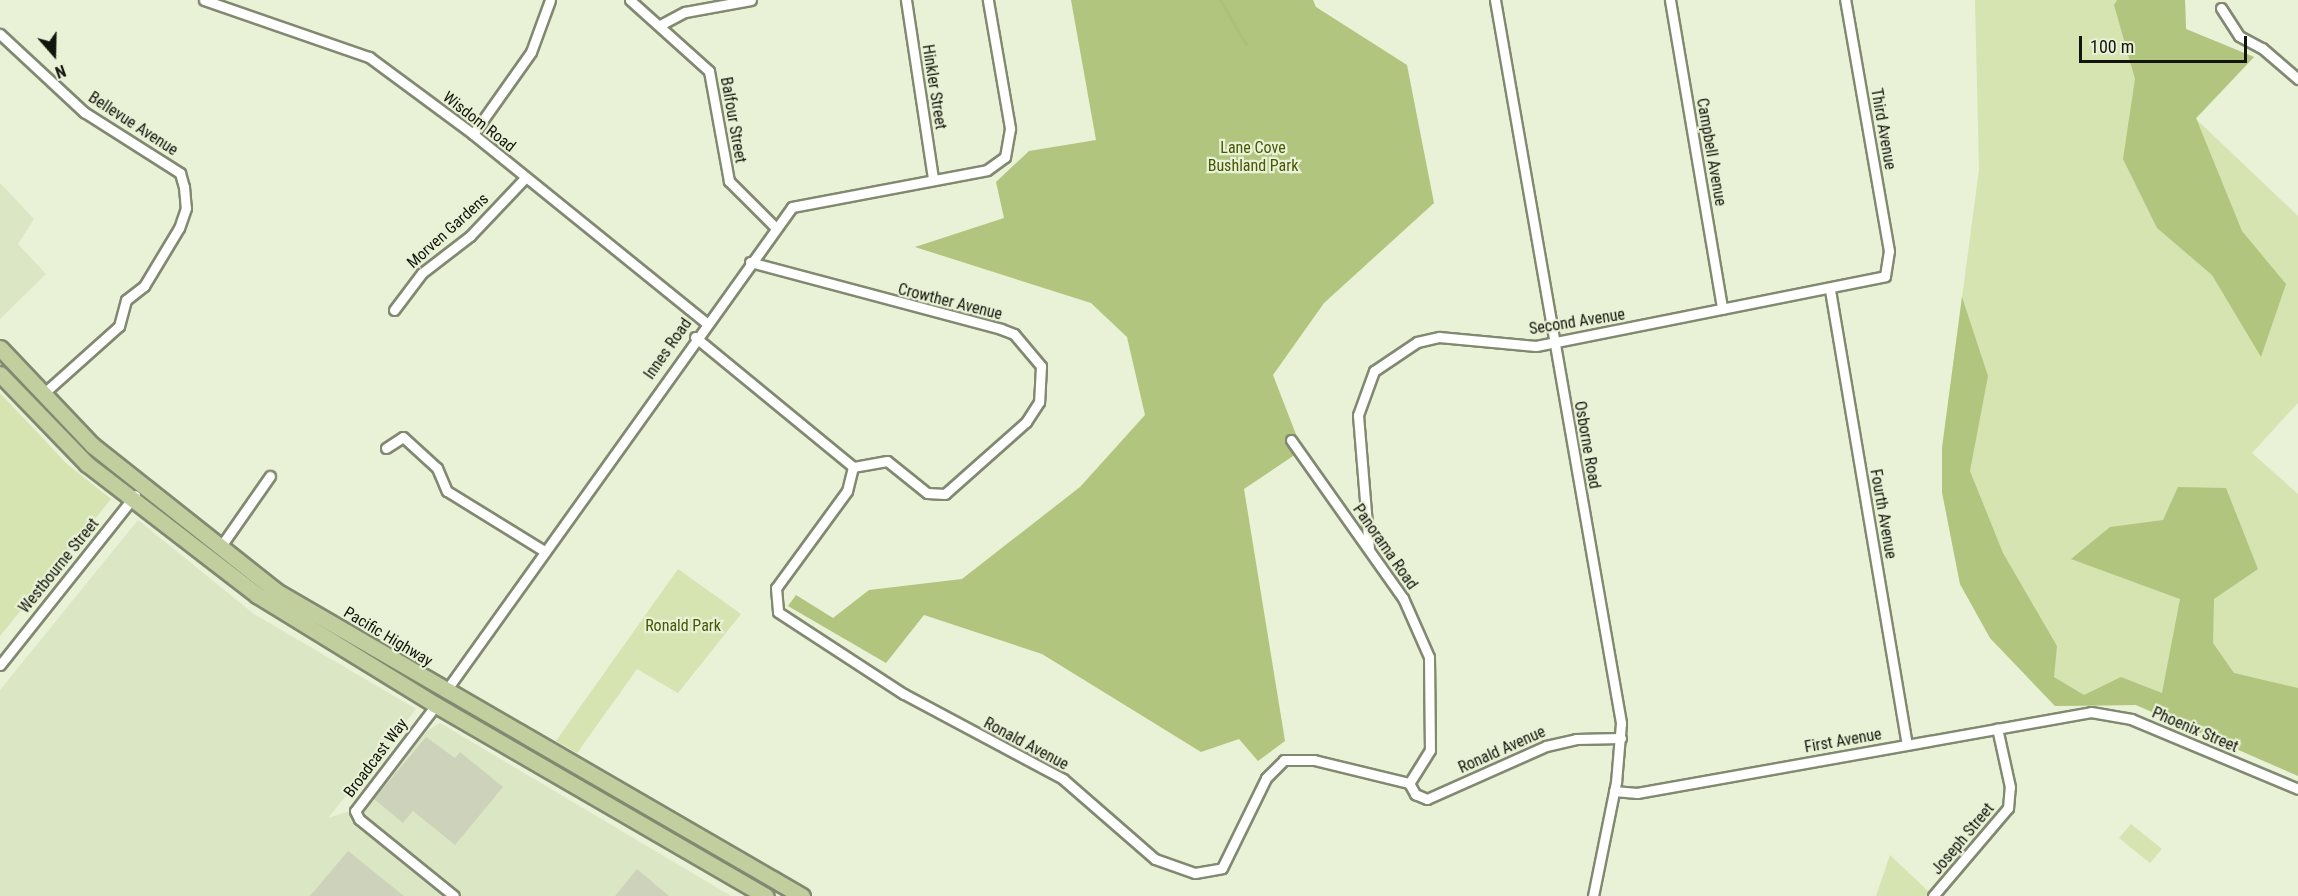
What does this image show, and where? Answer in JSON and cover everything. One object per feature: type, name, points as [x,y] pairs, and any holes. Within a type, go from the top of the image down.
[{"type":"main road","name":"Pacific Highway","points":[[0,348],[92,445],[219,549],[276,591],[445,692],[802,896]]},
{"type":"main road","name":"Pacific Highway","points":[[0,374],[87,464],[257,595],[436,705],[766,896]]},
{"type":"street","name":"Wisdom Road","points":[[204,0],[369,57],[473,134],[705,322]]},
{"type":"street","points":[[473,134],[531,52],[550,0]]},
{"type":"street","name":"Balfour Street","points":[[630,0],[662,24],[709,71],[729,181],[775,227]]},
{"type":"street","points":[[662,24],[685,12],[751,0]]},
{"type":"street","name":"Hinkler Street","points":[[906,0],[933,178]]},
{"type":"street","name":"Innes Road","points":[[445,692],[705,322],[775,227],[803,201],[987,170],[1005,156],[1010,128],[988,0]]},
{"type":"street","name":"Osborne Road","points":[[1495,0],[1621,738],[1614,791],[1593,896]]},
{"type":"street","name":"Campbell Avenue","points":[[1670,0],[1722,309]]},
{"type":"street","name":"Third Avenue","points":[[1845,0],[1890,263]]},
{"type":"street","points":[[2221,8],[2239,36],[2279,62],[2298,79]]},
{"type":"street","name":"Bellevue Avenue","points":[[0,34],[84,112],[180,173],[184,187],[186,208],[180,228],[144,286],[126,300],[119,326],[43,394]]},
{"type":"street","name":"Morven Gardens","points":[[394,310],[422,273],[470,236],[525,178]]},
{"type":"street","name":"Crowther Avenue","points":[[750,262],[1001,329],[1014,334],[1041,366],[1039,402],[1026,422],[945,494],[927,493],[886,461],[853,467]]},
{"type":"street","name":"Second Avenue","points":[[1369,549],[1358,415],[1380,364],[1427,337],[1510,345],[1554,343],[1830,290],[1885,276],[1890,263]]},
{"type":"street","name":"Fourth Avenue","points":[[1830,290],[1907,744]]},
{"type":"street","points":[[695,338],[853,467]]},
{"type":"street","points":[[386,448],[403,437],[436,468],[447,491],[544,551]]},
{"type":"street","name":"Panorama Road","points":[[1291,440],[1403,598],[1429,657],[1430,750],[1409,783]]},
{"type":"street","name":"Ronald Avenue","points":[[853,467],[847,492],[776,588],[778,612],[904,694],[1063,779],[1155,859],[1195,873],[1222,868],[1266,778],[1284,760],[1314,760],[1409,783],[1415,794],[1427,799],[1546,746],[1576,739],[1621,738]]},
{"type":"street","points":[[219,549],[270,476]]},
{"type":"street","name":"Westbourne Street","points":[[0,665],[142,486]]},
{"type":"street","name":"Broadcast Way","points":[[436,705],[355,811],[359,819],[454,896]]},
{"type":"street","name":"First Avenue","points":[[1614,791],[1637,793],[2077,714]]},
{"type":"street","name":"Phoenix Street","points":[[2077,714],[2131,719],[2298,789]]},
{"type":"street","name":"Joseph Street","points":[[1933,896],[2008,808],[2010,787],[1997,728]]},
{"type":"shaded area","points":[[0,183],[34,219],[18,244],[46,274],[0,319]]},
{"type":"shaded area","points":[[138,520],[254,614],[416,709],[328,818],[368,805],[427,731],[440,723],[731,896],[0,896],[0,690]]},
{"type":"green space","name":"Lane Cove Bushland Park","points":[[1071,0],[1313,0],[1316,7],[1407,65],[1434,203],[1324,303],[1273,375],[1302,450],[1244,489],[1285,741],[1258,761],[1239,739],[1201,752],[1042,654],[924,615],[886,663],[788,606],[796,595],[833,618],[869,590],[962,579],[1080,487],[1145,415],[1127,337],[1091,303],[915,247],[1004,218],[996,182],[1029,151],[1096,140]]},
{"type":"green space","points":[[1975,0],[2185,0],[2186,29],[2254,57],[2196,119],[2298,216],[2298,403],[2252,453],[2298,494],[2298,776],[2136,705],[2055,706],[1990,638],[1960,584],[1942,492],[1942,448],[1979,170]]},
{"type":"green space","points":[[2117,0],[2185,0],[2186,29],[2254,57],[2196,118],[2242,231],[2286,284],[2261,357],[2212,275],[2157,228],[2123,159],[2135,79],[2114,5]]},
{"type":"green space","points":[[1962,297],[1988,376],[1970,471],[2003,553],[2057,646],[2054,677],[2084,695],[2121,677],[2162,693],[2180,599],[2071,559],[2110,527],[2163,520],[2178,487],[2226,488],[2258,569],[2214,599],[2213,643],[2234,673],[2298,688],[2298,776],[2136,705],[2055,706],[1990,638],[1960,584],[1942,492],[1942,448]]},
{"type":"green space","points":[[0,393],[67,464],[111,499],[0,636]]},
{"type":"green space","name":"Ronald Park","points":[[678,569],[741,614],[678,693],[637,669],[577,753],[556,741]]},
{"type":"green space","points":[[2131,824],[2162,849],[2150,863],[2119,838]]},
{"type":"green space","points":[[1890,855],[1930,893],[1927,896],[1876,896]]},
{"type":"building","points":[[426,737],[455,758],[460,752],[503,787],[455,845],[413,811],[403,823],[374,799]]},
{"type":"building","points":[[348,851],[404,896],[310,896]]},
{"type":"building","points":[[637,869],[669,896],[615,896]]},
{"type":"waterway","points":[[1220,0],[1246,44]]}]
